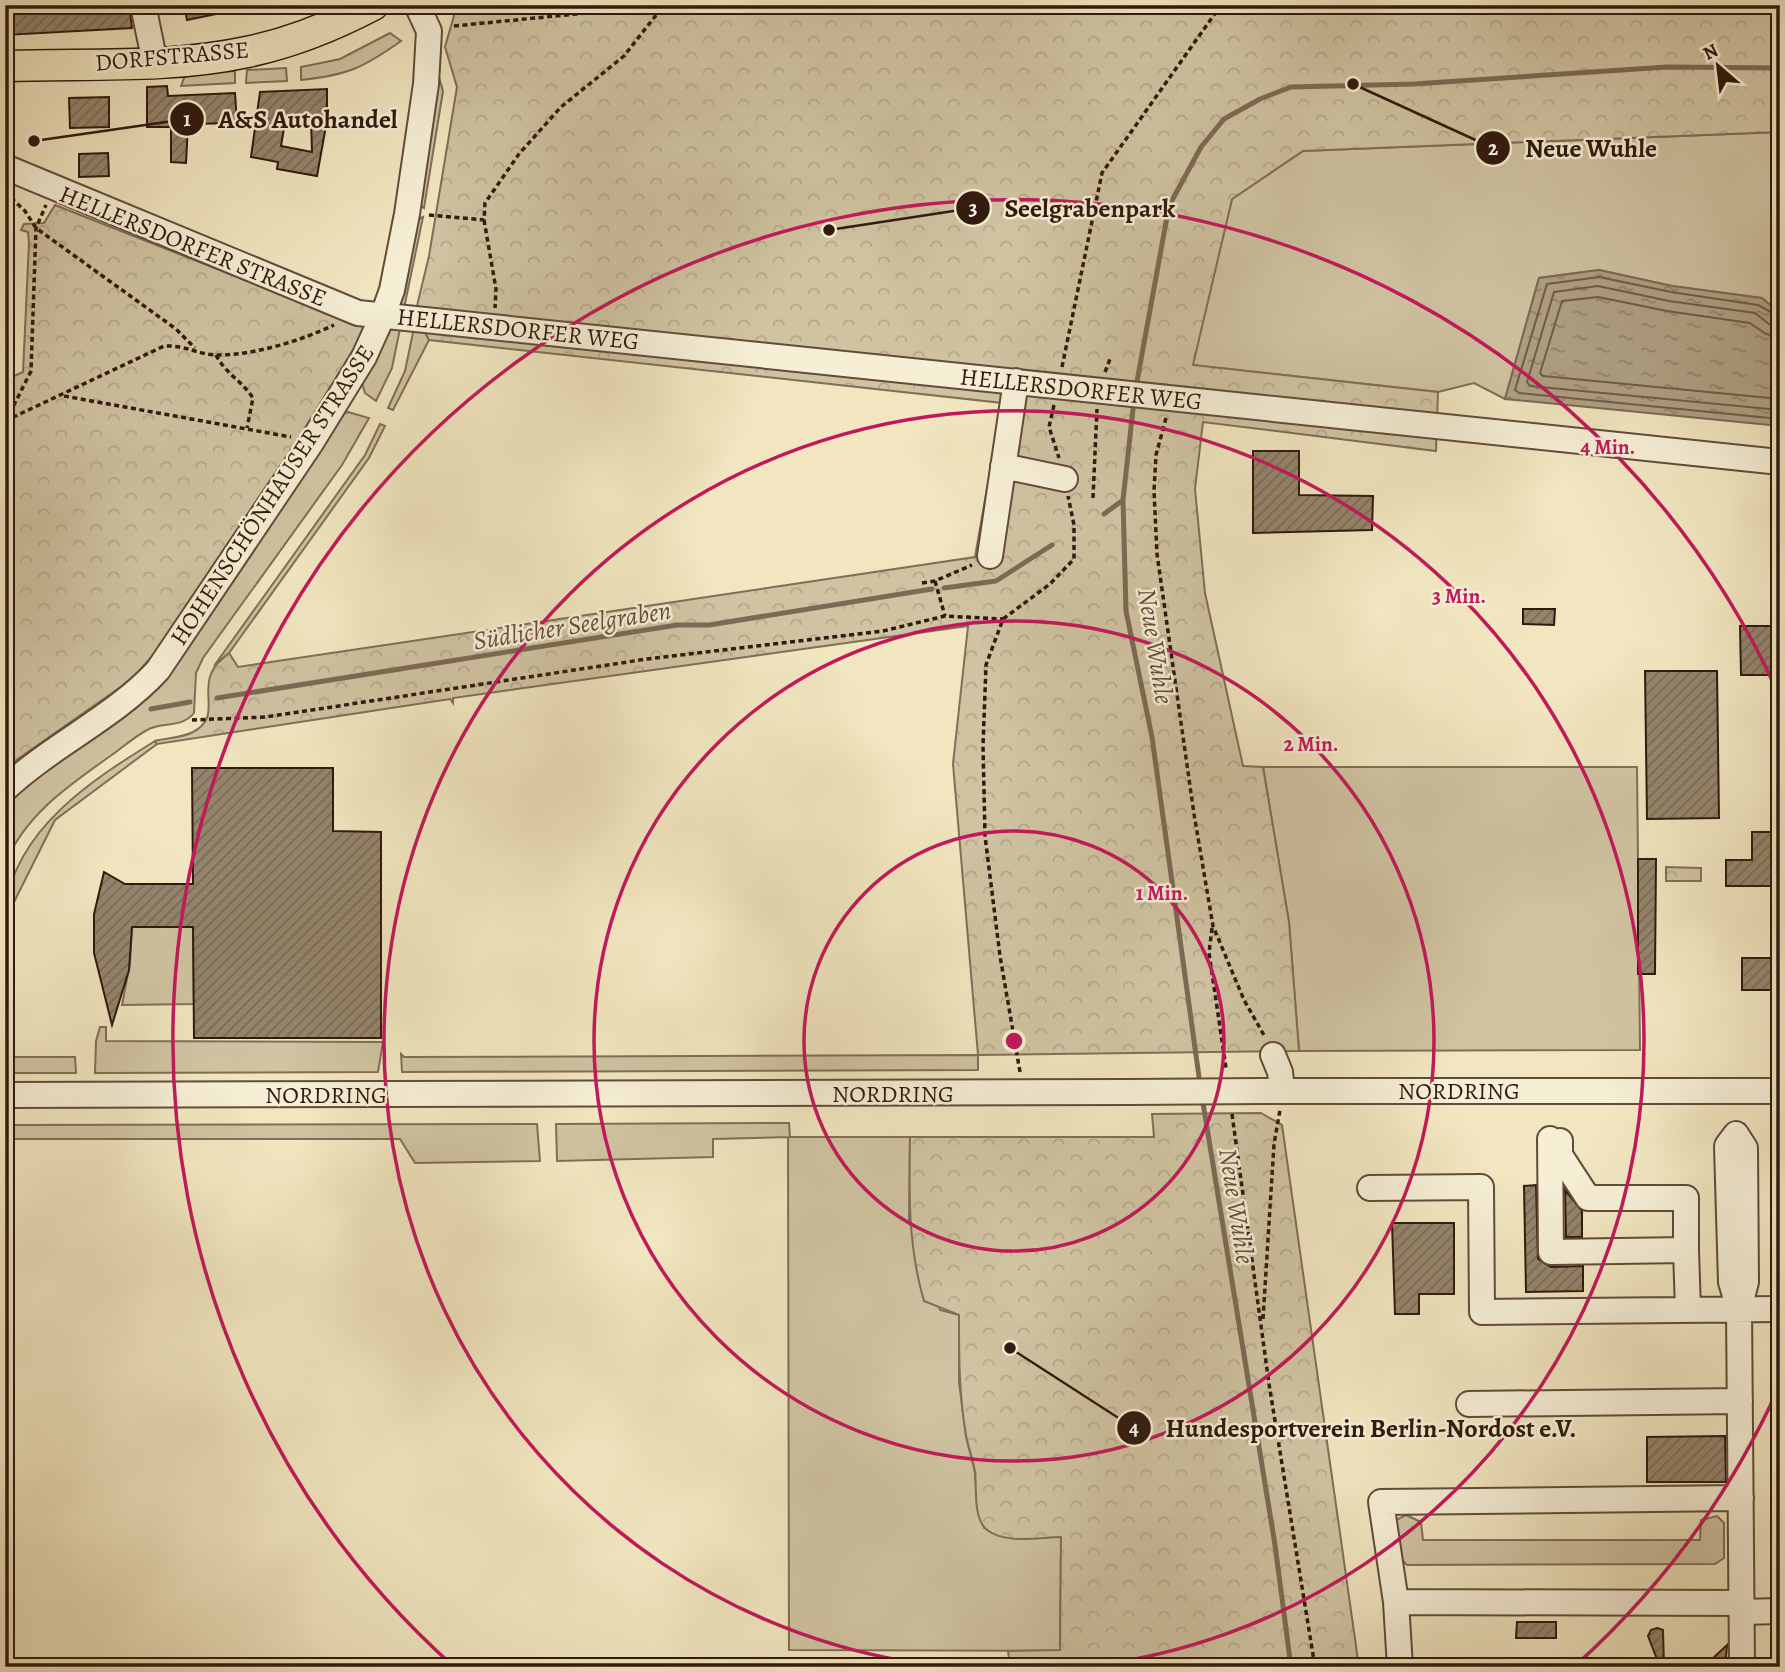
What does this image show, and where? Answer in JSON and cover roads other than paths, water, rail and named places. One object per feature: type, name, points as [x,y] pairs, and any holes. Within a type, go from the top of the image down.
[{"type":"main road","name":"DORFSTRASSE","points":[[5,66],[155,63],[248,52],[311,34],[373,5]]},
{"type":"street","points":[[144,5],[155,63]]},
{"type":"street","name":"HOHENSCHÖNHAUSER STRASSE","points":[[5,789],[36,762],[135,692],[158,670],[311,443],[364,356],[392,290],[407,214],[426,84],[429,31],[417,5]]},
{"type":"street","name":"HELLERSDORFER STRASSE","points":[[5,167],[358,313],[383,315]]},
{"type":"street","name":"HELLERSDORFER WEG","points":[[383,315],[1780,462]]},
{"type":"street","points":[[990,556],[1016,381]]},
{"type":"street","points":[[1003,466],[1065,479]]},
{"type":"street","points":[[1272,1091],[1280,1072],[1273,1055]]},
{"type":"street","name":"NORDRING","points":[[5,1095],[1780,1091]]},
{"type":"street","points":[[1739,1309],[1731,1282],[1727,1146],[1736,1134],[1745,1148],[1746,1282],[1739,1309],[1742,1667]]},
{"type":"street","points":[[1686,1250],[1552,1252],[1555,1140],[1560,1155],[1588,1198],[1686,1198],[1688,1310]]},
{"type":"street","points":[[1370,1188],[1481,1187],[1482,1312],[1780,1309]]},
{"type":"street","points":[[1469,1405],[1740,1401]]},
{"type":"street","points":[[1400,1667],[1396,1602],[1381,1502],[1741,1498]]},
{"type":"street","points":[[1396,1602],[1742,1607],[1780,1612]]},
{"type":"water","points":[[1599,270],[1672,286],[1762,298],[1780,313],[1780,426],[1505,399],[1539,278]]},
{"type":"waterway","name":"Neue Wuhle","points":[[1136,387],[1169,206],[1201,147],[1224,119],[1260,99],[1291,87],[1414,84],[1667,67],[1780,68]]},
{"type":"waterway","name":"Neue Wuhle","points":[[1134,400],[1123,500],[1126,611],[1152,737],[1200,1084]]},
{"type":"waterway","points":[[1104,514],[1123,500]]},
{"type":"waterway","name":"Südlicher Seelgraben","points":[[944,588],[996,581],[1052,545]]},
{"type":"waterway","name":"Südlicher Seelgraben","points":[[217,698],[677,625],[709,625],[932,589]]},
{"type":"waterway","name":"Südlicher Seelgraben","points":[[151,709],[190,702]]},
{"type":"waterway","name":"Neue Wuhle","points":[[1202,1097],[1275,1545],[1291,1667]]},
{"type":"place","name":"Neue Wuhle","points":[[1353,84]]},
{"type":"place","name":"A&S Autohandel","points":[[34,141]]},
{"type":"place","name":"Seelgrabenpark","points":[[829,230]]},
{"type":"place","name":"Hundesportverein Berlin-Nordost e.V.","points":[[1010,1348]]}]
